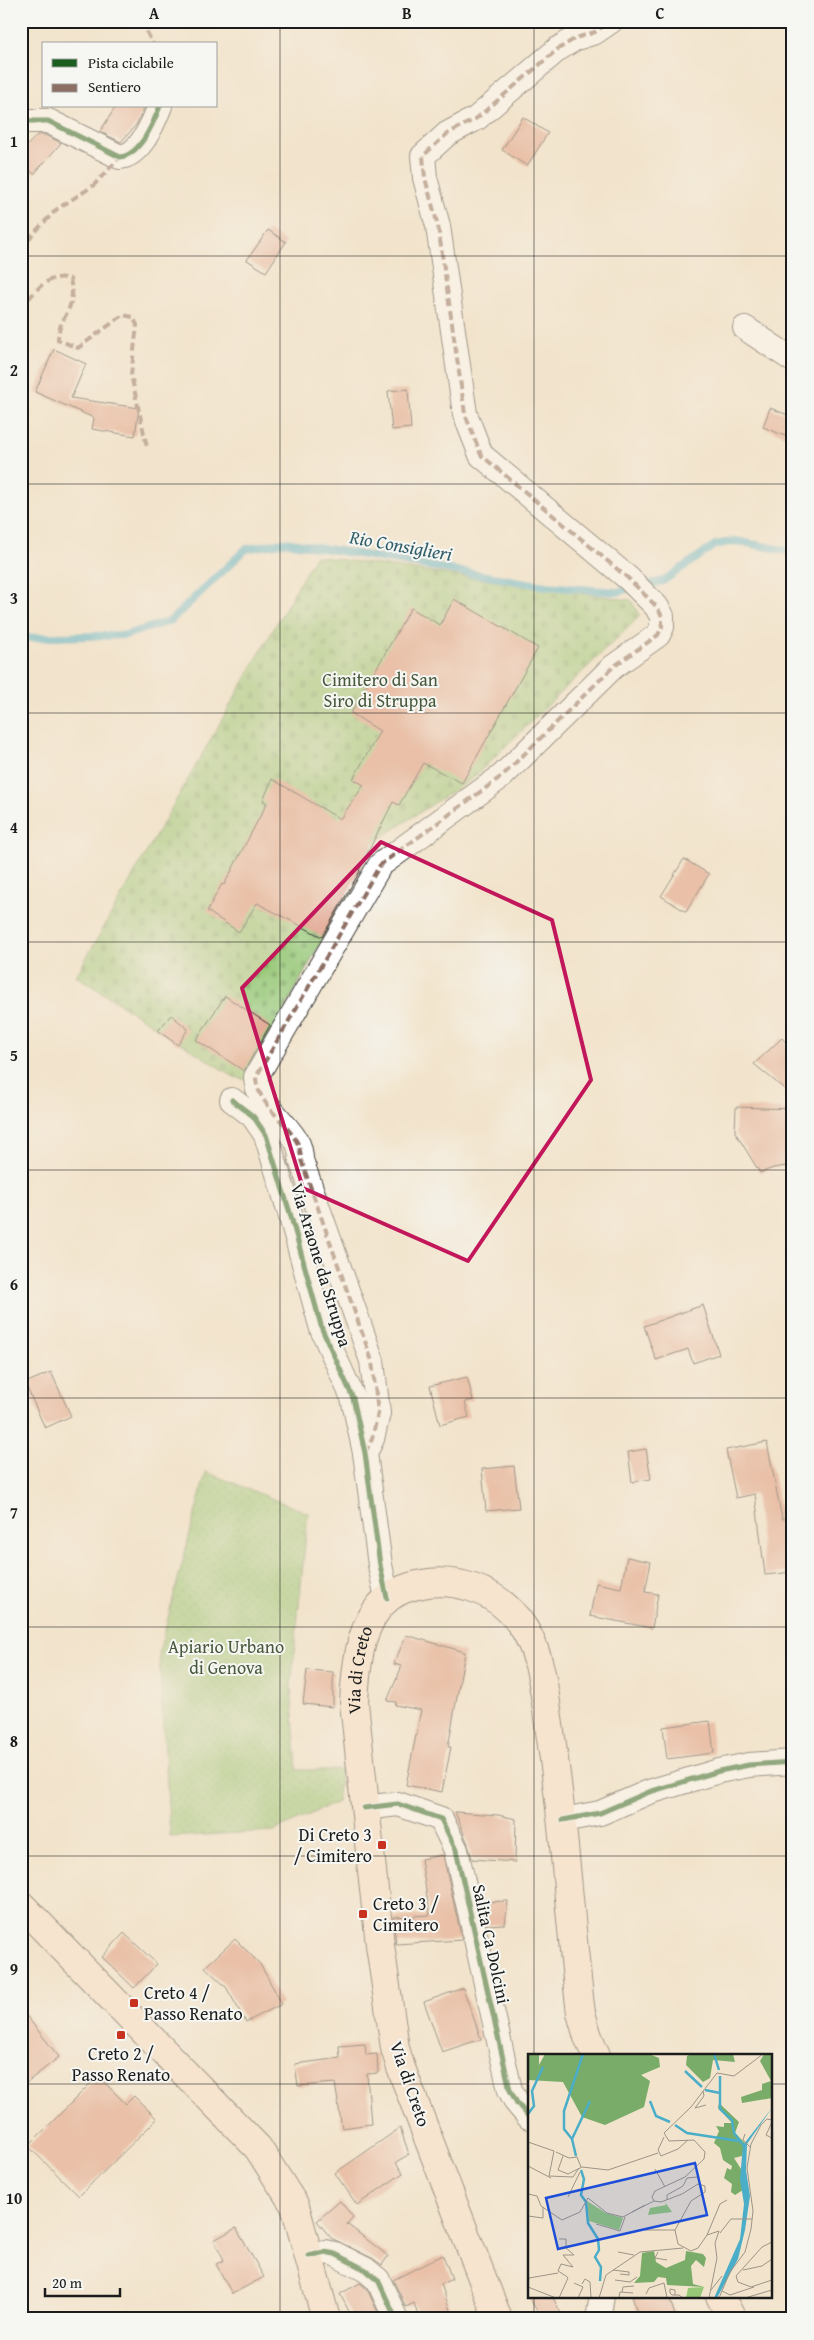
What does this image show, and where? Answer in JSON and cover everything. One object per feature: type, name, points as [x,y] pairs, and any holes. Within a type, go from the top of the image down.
[{"type":"main road","points":[[387,1598],[419,1584],[462,1584],[493,1595],[511,1612],[525,1630],[537,1656],[546,1704],[562,1820],[581,2013],[596,2054]]},
{"type":"main road","name":"Via di Creto","points":[[387,1598],[371,1620],[361,1642],[355,1670],[354,1703],[364,1808],[395,2048],[498,2319]]},
{"type":"main road","points":[[21,1905],[258,2148],[295,2206],[326,2319]]},
{"type":"main road","points":[[721,2298],[732,2319]]},
{"type":"street","points":[[365,1453],[372,1439],[378,1413],[372,1361],[301,1160],[299,1146],[259,1093],[256,1086],[256,1077],[380,865],[502,776],[613,667],[658,635],[662,627],[662,616],[656,606],[629,579],[481,455],[465,414],[438,226],[423,168],[423,156],[448,134],[477,118],[558,49],[576,38],[595,32],[611,21]]},
{"type":"street","points":[[21,121],[48,122],[120,158],[130,156],[138,148],[159,108]]},
{"type":"street","points":[[745,328],[793,360]]},
{"type":"street","name":"Via Araone da Struppa","points":[[232,1100],[253,1116],[266,1136],[290,1213],[322,1329],[353,1398],[365,1453],[380,1565],[387,1598]]},
{"type":"street","points":[[562,1820],[600,1813],[649,1792],[719,1770],[749,1765],[793,1762]]},
{"type":"street","name":"Salita Ca Dolcini","points":[[364,1808],[398,1804],[441,1819],[456,1850],[510,2090],[517,2103],[528,2116]]},
{"type":"street","points":[[309,2256],[325,2252],[335,2254],[366,2270],[378,2280],[396,2319]]},
{"type":"street","points":[[598,2319],[602,2298]]},
{"type":"highlighted area","points":[[381,842],[552,920],[591,1080],[468,1261],[303,1188],[242,988]]},
{"type":"green space","name":"Cimitero di San Siro di Struppa","points":[[315,556],[631,600],[640,616],[473,778],[374,842],[247,1080],[234,1077],[76,976]]},
{"type":"green space","name":"Apiario Urbano di Genova","points":[[206,1472],[308,1513],[291,1686],[297,1770],[341,1770],[337,1802],[274,1831],[170,1837],[159,1652]]},
{"type":"building","points":[[115,108],[144,108],[136,125],[121,142],[100,132]]},
{"type":"building","points":[[523,117],[548,133],[527,166],[502,150]]},
{"type":"building","points":[[37,135],[45,135],[61,143],[34,174],[21,163],[21,152]]},
{"type":"building","points":[[268,230],[286,242],[266,272],[247,260]]},
{"type":"building","points":[[54,349],[86,364],[71,398],[139,408],[135,436],[92,429],[94,418],[35,392]]},
{"type":"building","points":[[408,389],[411,428],[392,430],[388,391]]},
{"type":"building","points":[[770,408],[793,417],[793,439],[763,427]]},
{"type":"building","points":[[454,599],[538,648],[462,783],[423,763],[399,805],[393,802],[360,871],[322,937],[257,903],[239,932],[207,911],[222,884],[224,885],[267,803],[263,801],[272,779],[340,819],[364,785],[353,779],[380,731],[351,713],[411,608],[440,625]]},
{"type":"building","points":[[684,859],[709,874],[686,912],[661,896]]},
{"type":"building","points":[[225,996],[270,1025],[244,1071],[196,1040]]},
{"type":"building","points":[[171,1015],[188,1029],[178,1045],[158,1031]]},
{"type":"building","points":[[782,1038],[793,1050],[793,1096],[754,1064]]},
{"type":"building","points":[[736,1107],[793,1109],[793,1165],[773,1168],[760,1173],[735,1132]]},
{"type":"building","points":[[703,1305],[719,1354],[693,1363],[688,1349],[656,1360],[644,1326]]},
{"type":"building","points":[[51,1372],[71,1416],[45,1428],[25,1383]]},
{"type":"building","points":[[467,1377],[473,1400],[465,1402],[469,1417],[440,1425],[430,1386]]},
{"type":"building","points":[[767,1442],[782,1519],[793,1518],[793,1572],[765,1575],[755,1494],[736,1498],[726,1450]]},
{"type":"building","points":[[646,1449],[651,1479],[632,1482],[628,1452]]},
{"type":"building","points":[[514,1466],[519,1508],[486,1511],[482,1469]]},
{"type":"building","points":[[627,1557],[651,1562],[645,1592],[658,1594],[652,1628],[590,1616],[596,1583],[621,1588]]},
{"type":"building","points":[[406,1635],[465,1652],[448,1747],[451,1747],[442,1792],[406,1785],[421,1710],[395,1705],[396,1702],[387,1701],[402,1666],[394,1664]]},
{"type":"building","points":[[307,1670],[333,1672],[333,1707],[303,1704]]},
{"type":"building","points":[[710,1721],[714,1753],[667,1759],[663,1727]]},
{"type":"building","points":[[455,1812],[498,1815],[516,1819],[515,1862],[472,1859]]},
{"type":"building","points":[[443,1855],[462,1940],[396,1944],[393,1917],[430,1915],[421,1859]]},
{"type":"building","points":[[508,1901],[505,1924],[487,1925],[482,1902]]},
{"type":"building","points":[[124,1933],[157,1964],[134,1988],[102,1957]]},
{"type":"building","points":[[235,1939],[260,1964],[282,2004],[246,2022],[226,1987],[205,1967]]},
{"type":"building","points":[[463,1988],[481,2039],[442,2052],[424,2002]]},
{"type":"building","points":[[21,2009],[59,2057],[21,2087]]},
{"type":"building","points":[[365,2044],[366,2055],[377,2054],[378,2073],[367,2074],[371,2124],[342,2128],[335,2083],[298,2086],[295,2064],[340,2058],[339,2046]]},
{"type":"building","points":[[98,2076],[126,2104],[134,2096],[157,2119],[79,2196],[28,2146]]},
{"type":"building","points":[[400,2128],[409,2154],[396,2163],[403,2173],[357,2205],[335,2173]]},
{"type":"building","points":[[340,2201],[353,2217],[347,2224],[388,2256],[382,2265],[372,2258],[331,2238],[317,2221]]},
{"type":"building","points":[[236,2228],[264,2277],[232,2294],[216,2264],[224,2260],[214,2240]]},
{"type":"building","points":[[443,2255],[452,2279],[441,2284],[453,2319],[419,2319],[414,2303],[406,2307],[393,2280]]},
{"type":"building","points":[[360,2283],[367,2289],[381,2319],[353,2319],[340,2294]]},
{"type":"building","points":[[529,2298],[553,2298],[564,2319],[542,2319]]},
{"type":"building","points":[[633,2298],[670,2298],[676,2319],[639,2319]]},
{"type":"waterway","name":"Rio Consiglieri","points":[[643,586],[663,581],[715,545],[736,541],[793,552]]},
{"type":"waterway","name":"Rio Consiglieri","points":[[21,638],[125,635],[170,621],[246,549],[286,542],[546,586],[617,592],[632,588]]},
{"type":"marked path","points":[[141,21],[152,42]]},
{"type":"marked path","points":[[365,1453],[372,1439],[378,1413],[372,1361],[301,1160],[298,1144],[266,1104],[257,1086],[256,1077],[380,865],[502,776],[613,667],[658,635],[662,627],[662,616],[656,606],[629,579],[481,455],[465,414],[438,226],[425,178],[423,156],[447,134],[477,118],[558,49],[576,38],[595,32],[611,21]]},
{"type":"marked path","points":[[21,250],[32,235],[57,209],[93,186],[120,157]]},
{"type":"marked path","points":[[21,308],[36,290],[48,281],[54,278],[70,279],[72,299],[61,325],[58,340],[78,348],[123,315],[133,317],[137,325],[131,375],[147,447]]},
{"type":"cycle path","points":[[21,121],[48,121],[120,157],[134,151],[140,145],[150,130],[159,108]]},
{"type":"cycle path","points":[[232,1100],[253,1116],[266,1135],[322,1329],[353,1398],[365,1453],[380,1565],[387,1598]]},
{"type":"cycle path","points":[[563,1820],[600,1813],[649,1792],[719,1771],[749,1765],[793,1762]]},
{"type":"cycle path","points":[[364,1808],[398,1804],[441,1819],[456,1850],[510,2090],[517,2103],[528,2116]]},
{"type":"cycle path","points":[[309,2256],[325,2252],[335,2254],[366,2270],[378,2280],[396,2319]]},
{"type":"place","name":"Di Creto 3 / Cimitero","points":[[382,1845]]},
{"type":"place","name":"Creto 3 / Cimitero","points":[[363,1914]]},
{"type":"place","name":"Creto 4 / Passo Renato","points":[[134,2003]]},
{"type":"place","name":"Creto 2 / Passo Renato","points":[[121,2035]]}]
